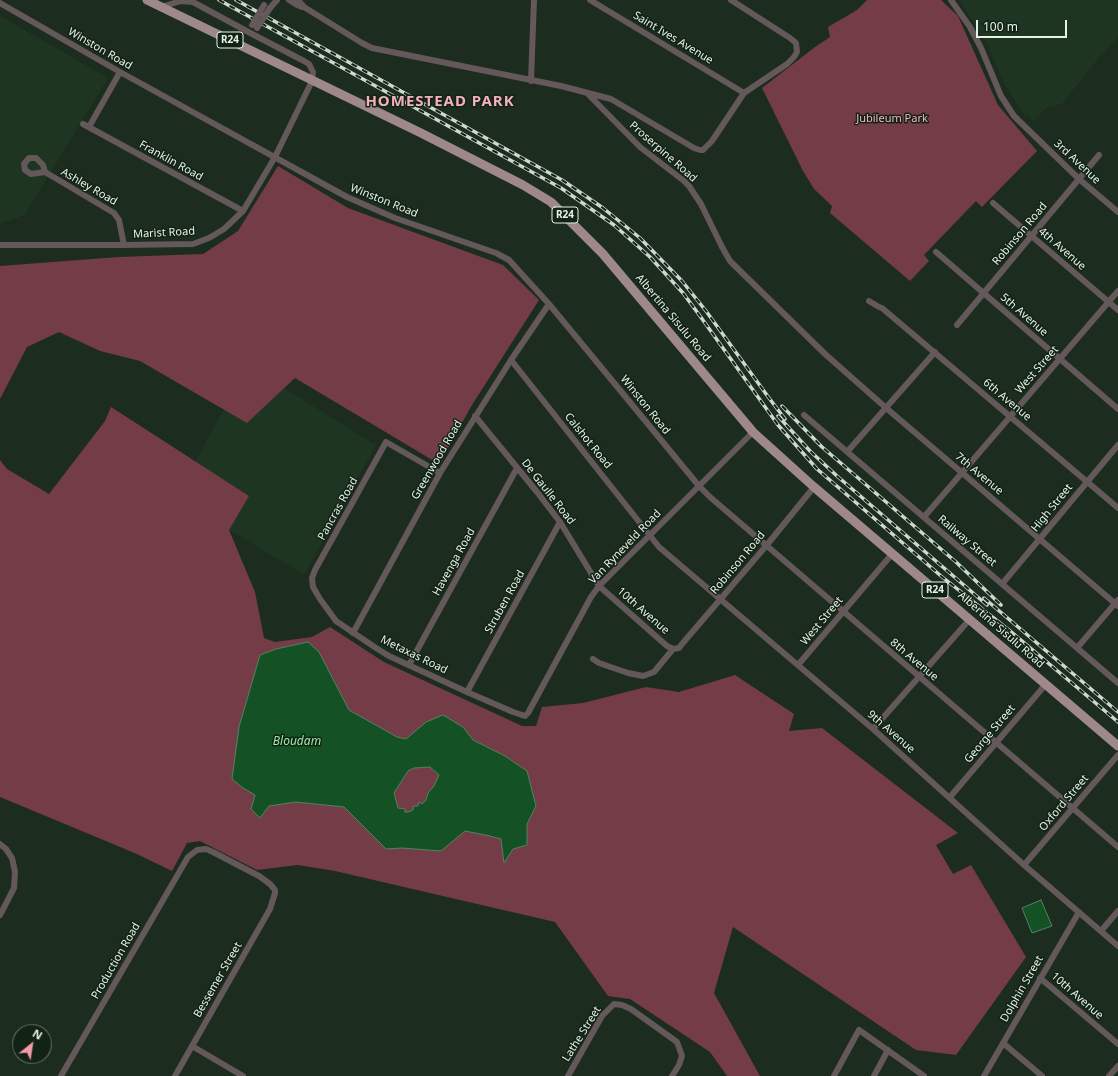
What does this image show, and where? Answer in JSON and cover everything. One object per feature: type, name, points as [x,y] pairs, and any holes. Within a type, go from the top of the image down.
[{"type":"main road","name":"Albertina Sisulu Road","points":[[147,0],[499,173],[551,202],[603,254],[753,432],[814,487],[1118,746]]},
{"type":"street","points":[[255,27],[277,0]]},
{"type":"street","name":"Proserpine Road","points":[[289,0],[304,7],[372,48],[611,99],[694,148],[703,150],[712,142],[744,93]]},
{"type":"street","name":"Proserpine Road","points":[[298,0],[304,7]]},
{"type":"street","points":[[531,81],[534,0]]},
{"type":"street","name":"Saint Ives Avenue","points":[[590,0],[744,93]]},
{"type":"street","points":[[732,0],[796,43],[797,52],[794,58],[744,93]]},
{"type":"street","name":"3rd Avenue","points":[[951,0],[970,27],[1004,101],[1014,116],[1079,179],[1118,212]]},
{"type":"street","points":[[161,7],[181,1],[193,2],[309,64],[313,72],[312,81]]},
{"type":"street","points":[[251,34],[265,2]]},
{"type":"street","name":"Winston Road","points":[[0,3],[120,72],[364,206],[504,257],[513,263],[549,304],[699,486]]},
{"type":"street","points":[[89,128],[120,72]]},
{"type":"street","name":"Marist Road","points":[[0,245],[193,244],[202,241],[224,229],[242,211],[276,158],[312,81]]},
{"type":"street","name":"Proserpine Road","points":[[587,93],[640,147],[690,186],[701,204],[730,261],[828,357]]},
{"type":"street","name":"Franklin Road","points":[[83,124],[242,211]]},
{"type":"street","name":"Robinson Road","points":[[957,325],[1099,155]]},
{"type":"street","name":"Ashley Road","points":[[45,172],[114,213],[119,220],[124,245]]},
{"type":"street","name":"4th Avenue","points":[[993,203],[1118,310]]},
{"type":"street","name":"5th Avenue","points":[[936,252],[1118,409]]},
{"type":"street","name":"West Street","points":[[924,517],[1118,291]]},
{"type":"street","name":"6th Avenue","points":[[869,301],[882,308],[1118,508]]},
{"type":"street","name":"Greenwood Road","points":[[353,633],[440,473],[510,360],[549,304]]},
{"type":"street","points":[[847,452],[934,352]]},
{"type":"street","name":"7th Avenue","points":[[828,357],[962,473],[1117,603]]},
{"type":"street","name":"Calshot Road","points":[[510,360],[650,534]]},
{"type":"street","name":"Railway Street","points":[[804,415],[1118,683]]},
{"type":"street","name":"De Gaulle Road","points":[[475,416],[560,522],[599,586]]},
{"type":"street","name":"Van Ryneveld Road","points":[[525,716],[591,597],[599,586],[753,432]]},
{"type":"street","name":"Pancras Road","points":[[313,587],[312,578],[315,570],[386,442],[440,473]]},
{"type":"street","name":"High Street","points":[[1002,584],[1086,481],[1118,445]]},
{"type":"street","name":"Havenga Road","points":[[409,665],[517,468]]},
{"type":"street","name":"8th Avenue","points":[[699,486],[766,546],[1118,847]]},
{"type":"street","name":"Robinson Road","points":[[593,659],[599,663],[628,673],[643,676],[654,672],[674,649],[682,644],[721,599],[814,487]]},
{"type":"street","name":"Struben Road","points":[[467,692],[560,522]]},
{"type":"street","name":"9th Avenue","points":[[650,534],[659,547],[873,729],[1024,865],[1118,946]]},
{"type":"street","name":"West Street","points":[[798,665],[892,554]]},
{"type":"street","name":"10th Avenue","points":[[599,586],[667,646],[674,649]]},
{"type":"street","name":"Metaxas Road","points":[[313,587],[336,621],[389,656],[467,692],[525,716]]},
{"type":"street","points":[[1077,648],[1117,603]]},
{"type":"street","points":[[873,729],[970,619]]},
{"type":"street","name":"George Street","points":[[950,797],[1046,684]]},
{"type":"street","name":"Oxford Street","points":[[1024,865],[1118,755]]},
{"type":"street","points":[[0,844],[6,849],[12,858],[16,872],[14,888],[0,915]]},
{"type":"street","name":"Production Road","points":[[62,1076],[188,857],[197,850],[213,852],[270,884],[275,890],[275,893]]},
{"type":"street","name":"Bessemer Street","points":[[175,1076],[270,909],[275,893]]},
{"type":"street","points":[[1101,931],[1118,911]]},
{"type":"street","name":"Dolphin Street","points":[[984,1076],[1079,912]]},
{"type":"street","name":"10th Avenue","points":[[1040,978],[1118,1044]]},
{"type":"street","name":"Lathe Street","points":[[568,1076],[602,1016],[614,1004],[631,1009],[677,1042],[682,1056],[679,1065],[672,1076]]},
{"type":"street","points":[[834,1076],[859,1030],[888,1050],[916,1074],[924,1076]]},
{"type":"street","points":[[1003,1043],[1042,1076]]},
{"type":"street","points":[[192,1046],[243,1076]]},
{"type":"street","points":[[874,1076],[888,1050]]},
{"type":"street","points":[[1109,1076],[1118,1066]]},
{"type":"shaded area","points":[[959,0],[1118,0],[1118,38],[1097,60],[1062,104],[1047,107],[1033,122],[1029,115],[1025,116],[1004,83],[988,45]]},
{"type":"shaded area","points":[[0,16],[108,78],[25,215],[0,224]]},
{"type":"shaded area","points":[[284,388],[376,445],[304,575],[229,530],[195,462],[224,409],[247,423]]},
{"type":"green space","name":"Jubileum Park","points":[[867,0],[941,0],[958,16],[998,105],[1037,151],[982,207],[976,201],[924,255],[929,261],[910,281],[830,213],[832,206],[814,189],[803,171],[762,88],[830,37],[828,27],[857,10]]},
{"type":"green space","points":[[278,166],[348,208],[503,265],[539,300],[472,405],[439,464],[295,378],[247,423],[140,361],[100,351],[59,332],[27,347],[0,399],[0,266],[118,257],[203,254],[238,231]]},
{"type":"green space","points":[[111,407],[249,496],[229,530],[255,592],[264,638],[275,642],[312,637],[330,627],[384,662],[522,726],[536,726],[542,707],[583,703],[646,687],[679,692],[735,675],[794,714],[789,731],[822,728],[958,833],[936,845],[953,874],[971,865],[1026,957],[956,1055],[916,1050],[733,927],[714,993],[760,1076],[727,1076],[710,1052],[630,999],[608,996],[555,922],[335,871],[298,865],[257,870],[200,841],[187,843],[172,871],[137,854],[0,797],[0,460],[7,469],[49,494],[105,421]]},
{"type":"water","name":"Bloudam","points":[[308,642],[319,652],[349,710],[397,737],[406,739],[426,722],[443,715],[463,727],[473,740],[505,756],[527,771],[536,806],[527,824],[527,845],[513,849],[504,863],[501,839],[465,831],[441,851],[402,848],[386,849],[344,807],[296,802],[269,806],[260,818],[251,809],[255,795],[232,779],[239,727],[260,655],[276,649]],"holes":[[[430,767],[439,775],[434,786],[428,793],[426,800],[422,804],[419,802],[418,806],[413,806],[413,810],[408,812],[405,812],[405,809],[398,808],[394,793],[408,771],[414,768]]]},
{"type":"water","points":[[1041,900],[1052,926],[1032,933],[1022,908]]},
{"type":"railway","points":[[219,0],[561,188],[614,225],[650,257],[683,293],[778,425],[817,469],[941,576],[1009,630],[1118,722]]},
{"type":"railway","points":[[236,0],[562,180],[603,208],[640,238],[682,281],[706,311],[785,419]]},
{"type":"railway","points":[[782,406],[822,447],[956,562],[1001,605]]},
{"type":"railway","points":[[778,416],[810,451],[837,476],[987,605]]},
{"type":"railway","points":[[984,598],[1118,712]]},
{"type":"district","name":"HOMESTEAD PARK","points":[[440,102]]}]
